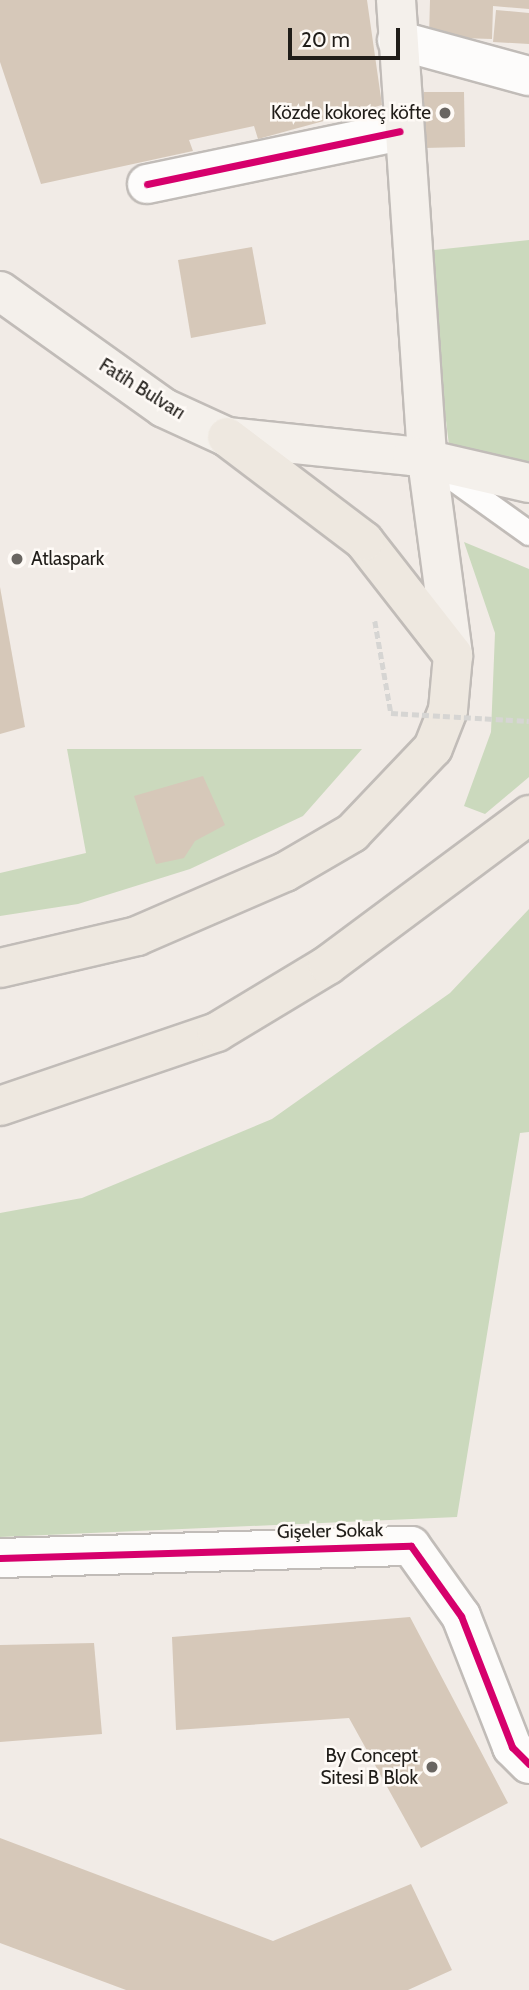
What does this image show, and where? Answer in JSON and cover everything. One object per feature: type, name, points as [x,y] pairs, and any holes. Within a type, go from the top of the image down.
[{"type":"highway","points":[[0,968],[137,936],[285,872],[352,833],[433,748],[448,710],[453,655],[364,541],[227,437]]},
{"type":"highway","points":[[0,1106],[218,1032],[328,965],[529,816]]},
{"type":"main road","points":[[396,0],[400,131],[427,460],[453,655]]},
{"type":"main road","name":"Fatih Bulvarı","points":[[0,290],[164,408],[227,437],[427,460],[529,483]]},
{"type":"street","points":[[397,40],[529,76]]},
{"type":"street","points":[[147,184],[400,131]]},
{"type":"street","name":"Gişeler Sokak","points":[[0,1558],[411,1546],[461,1616],[512,1747],[529,1764]]},
{"type":"lane","name":"Fatih Bulvarı","points":[[427,460],[529,533]]},
{"type":"path","points":[[376,622],[391,713],[529,721]]},
{"type":"green space","points":[[529,240],[529,474],[450,453],[425,251]]},
{"type":"green space","points":[[464,542],[529,569],[529,777],[485,814],[464,806],[491,732],[495,633]]},
{"type":"green space","points":[[67,749],[362,749],[303,816],[190,869],[78,904],[0,916],[0,873],[86,853]]},
{"type":"green space","points":[[529,909],[529,1132],[520,1133],[457,1517],[0,1537],[0,1213],[82,1198],[272,1119],[450,993]]},
{"type":"building","points":[[0,0],[367,0],[382,105],[258,139],[254,126],[189,140],[193,151],[41,184],[0,62]]},
{"type":"building","points":[[430,0],[529,0],[529,9],[493,6],[492,39],[429,37]]},
{"type":"building","points":[[496,10],[529,13],[529,44],[493,42]]},
{"type":"building","points":[[424,92],[464,92],[465,147],[424,148]]},
{"type":"building","points":[[252,247],[266,324],[191,338],[178,260]]},
{"type":"building","points":[[0,587],[25,727],[0,734]]},
{"type":"building","points":[[203,776],[225,825],[195,841],[184,858],[156,864],[134,796]]},
{"type":"building","name":"By Concept Sitesi B Blok","points":[[410,1617],[508,1803],[421,1848],[349,1718],[176,1730],[172,1637]]},
{"type":"building","points":[[94,1643],[102,1734],[0,1742],[0,1645]]},
{"type":"building","points":[[0,1838],[273,1941],[411,1884],[452,1970],[408,1990],[126,1990],[0,1943]]},
{"type":"cycle path","points":[[147,184],[400,131]]},
{"type":"cycle path","points":[[0,1558],[411,1546],[461,1616],[512,1747],[529,1764]]},
{"type":"place","name":"Közde kokoreç köfte","points":[[445,113]]},
{"type":"place","name":"Atlaspark","points":[[17,559]]},
{"type":"place","name":"By Concept Sitesi B Blok","points":[[432,1767]]}]
